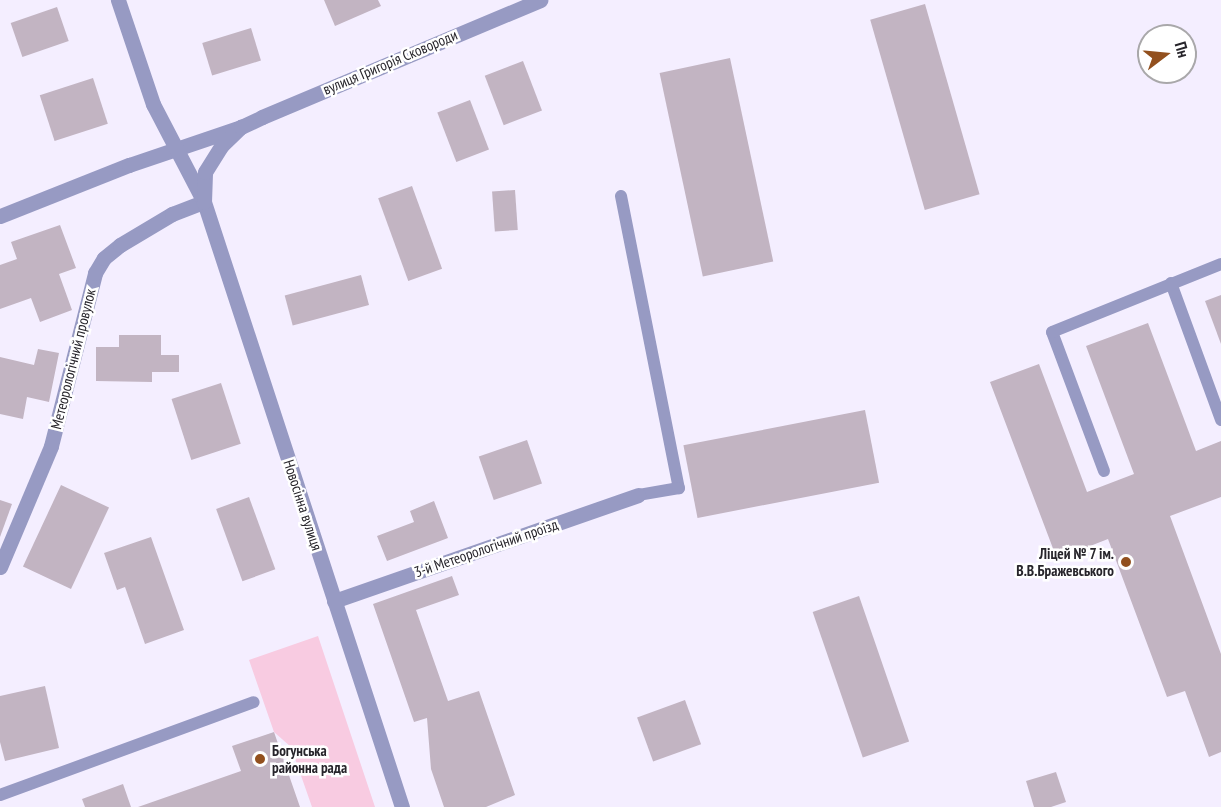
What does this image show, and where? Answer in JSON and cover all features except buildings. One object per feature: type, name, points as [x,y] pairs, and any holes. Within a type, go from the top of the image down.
[{"type":"street","name":"Новосінна вулиця","points":[[118,0],[153,104],[204,202],[402,807]]},
{"type":"street","name":"вулиця Григорія Сковороди","points":[[0,216],[175,150],[242,128],[311,95],[540,0]]},
{"type":"street","name":"вулиця Григорія Сковороди","points":[[205,172],[221,146],[242,128]]},
{"type":"street","name":"Новосінна вулиця","points":[[204,202],[205,172]]},
{"type":"street","name":"Метеорологічний провулок","points":[[0,567],[51,446],[95,273],[104,258],[120,245],[172,214],[204,202]]},
{"type":"street","name":"3-й Метеорологічний проїзд","points":[[334,601],[638,495]]},
{"type":"lane","points":[[621,196],[679,488],[638,495]]},
{"type":"lane","points":[[1104,471],[1052,332],[1221,264]]},
{"type":"lane","points":[[1171,284],[1221,420]]},
{"type":"lane","points":[[0,795],[254,702]]},
{"type":"shaded area","points":[[318,636],[375,807],[312,807],[291,747],[274,732],[249,660]]},
{"type":"place","name":"Ліцей № 7 ім. В.В.Бражевського","points":[[1126,562]]},
{"type":"place","name":"Богунська районна рада","points":[[260,759]]}]
